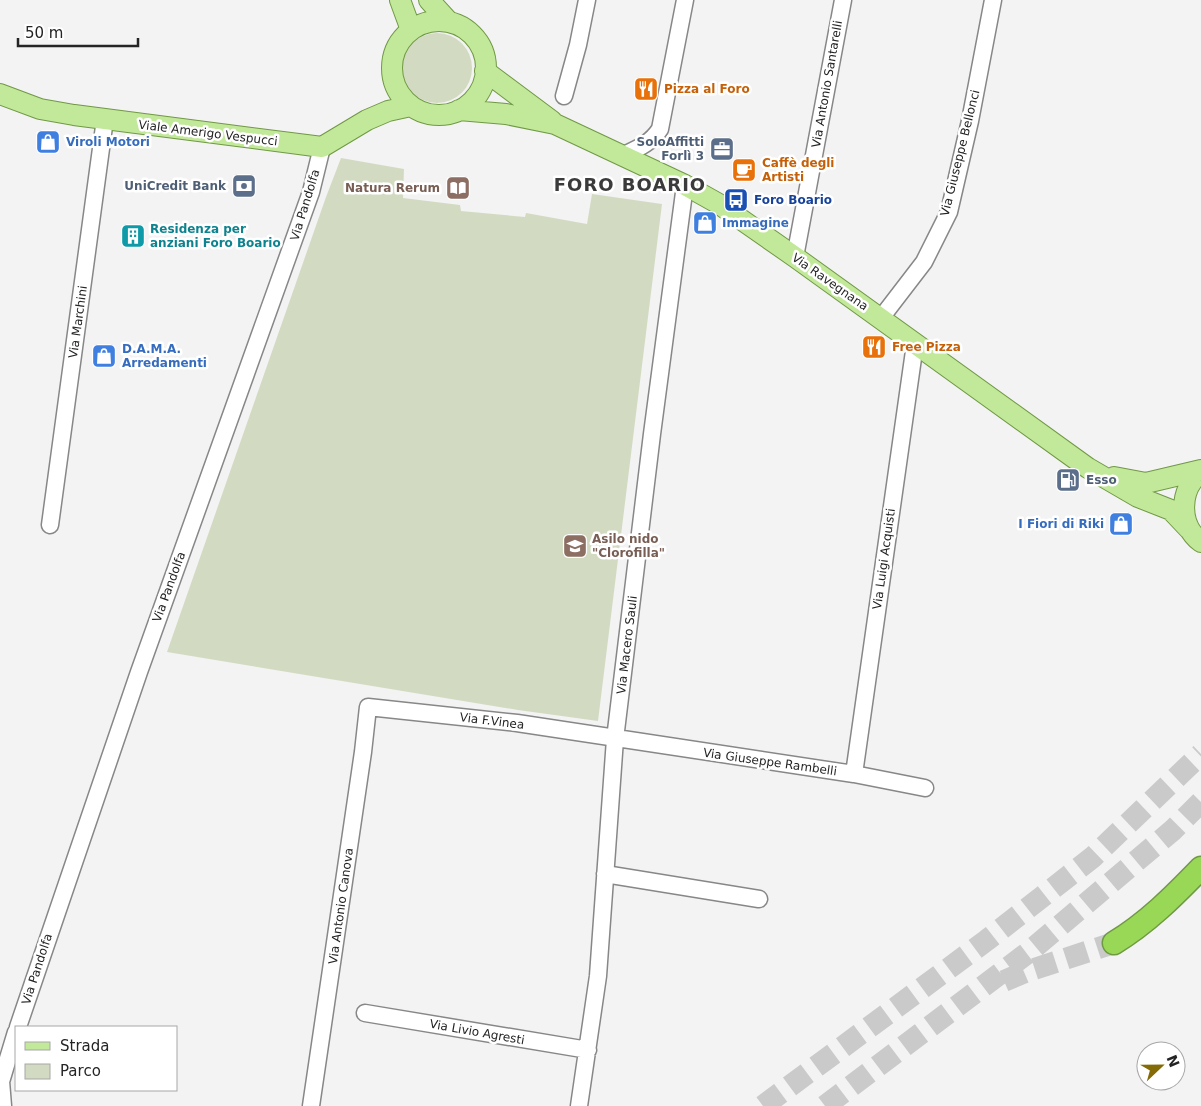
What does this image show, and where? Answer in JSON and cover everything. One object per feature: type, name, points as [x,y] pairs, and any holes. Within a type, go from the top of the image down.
[{"type":"highway","points":[[1114,943],[1138,928],[1176,894],[1201,868]]},
{"type":"main road","points":[[400,0],[411,30]]},
{"type":"main road","points":[[429,0],[449,22]]},
{"type":"main road","points":[[429,22],[449,22],[460,26],[476,40],[483,55],[485,72],[477,95],[459,110],[436,115],[422,112],[411,106],[398,92],[392,71],[396,48],[411,30],[429,22]]},
{"type":"main road","name":"Via Ravegnana","points":[[485,72],[555,124],[624,155],[719,204],[1088,468],[1138,497],[1171,510],[1195,535]]},
{"type":"main road","name":"Viale Amerigo Vespucci","points":[[0,94],[40,109],[322,147]]},
{"type":"main road","points":[[322,147],[367,120],[388,111],[411,106]]},
{"type":"main road","name":"Via Ravegnana","points":[[459,110],[506,114],[555,124]]},
{"type":"main road","name":"Via Ravegnana","points":[[1088,468],[1115,477],[1146,483],[1201,471]]},
{"type":"main road","points":[[1195,535],[1184,515],[1184,502],[1188,488],[1201,471]]},
{"type":"street","points":[[564,96],[578,45],[587,0]]},
{"type":"street","points":[[624,155],[644,146],[654,138],[660,129],[685,0]]},
{"type":"street","name":"Via Antonio Santarelli","points":[[795,257],[843,0]]},
{"type":"street","name":"Via Giuseppe Bellonci","points":[[880,318],[924,262],[949,212],[970,122],[993,0]]},
{"type":"street","name":"Via Marchini","points":[[50,525],[105,119]]},
{"type":"street","name":"Via Pandolfa","points":[[18,1026],[138,672],[311,192],[322,147]]},
{"type":"street","name":"Via Macero Sauli","points":[[580,1106],[598,976],[616,740],[652,434],[685,185]]},
{"type":"street","name":"Via Luigi Acquisti","points":[[854,774],[914,344]]},
{"type":"street","name":"Via F.Vinea","points":[[368,707],[517,723],[616,740]]},
{"type":"street","name":"Via Antonio Canova","points":[[311,1106],[368,707]]},
{"type":"street","name":"Via Giuseppe Rambelli","points":[[616,740],[854,774],[925,788]]},
{"type":"street","points":[[605,874],[759,899]]},
{"type":"street","name":"Via Livio Agresti","points":[[365,1013],[588,1050]]},
{"type":"street","points":[[3,1106],[0,1083],[15,1035]]},
{"type":"green space","points":[[430,33],[444,33],[457,39],[466,48],[472,61],[470,81],[462,93],[444,103],[430,103],[417,97],[408,88],[402,75],[402,61],[408,48],[417,39]]},
{"type":"green space","points":[[341,158],[404,169],[403,198],[460,205],[461,211],[525,217],[526,213],[587,224],[592,194],[662,204],[598,721],[518,710],[167,652]]},
{"type":"tunnel","points":[[763,1106],[987,940],[1093,857],[1201,754]]},
{"type":"tunnel","points":[[825,1106],[1030,951],[1173,830],[1201,802]]},
{"type":"tunnel","points":[[1004,981],[1025,972],[1114,943]]},
{"type":"place","name":"Pizza al Foro","points":[[646,89]]},
{"type":"place","name":"Viroli Motori","points":[[48,142]]},
{"type":"place","name":"SoloAffitti Forlì 3","points":[[722,149]]},
{"type":"place","name":"Caffè degli Artisti","points":[[744,170]]},
{"type":"place","name":"UniCredit Bank","points":[[244,186]]},
{"type":"place","name":"Natura Rerum","points":[[458,188]]},
{"type":"place","name":"Foro Boario","points":[[736,200]]},
{"type":"place","name":"Immagine","points":[[705,223]]},
{"type":"place","name":"Residenza per anziani Foro Boario","points":[[133,236]]},
{"type":"place","name":"Free Pizza","points":[[874,347]]},
{"type":"place","name":"D.A.M.A. Arredamenti","points":[[104,356]]},
{"type":"place","name":"Esso","points":[[1068,480]]},
{"type":"place","name":"I Fiori di Riki","points":[[1121,524]]},
{"type":"place","name":"Asilo nido \"Clorofilla\"","points":[[575,546]]},
{"type":"district","name":"FORO BOARIO","points":[[630,184]]}]
